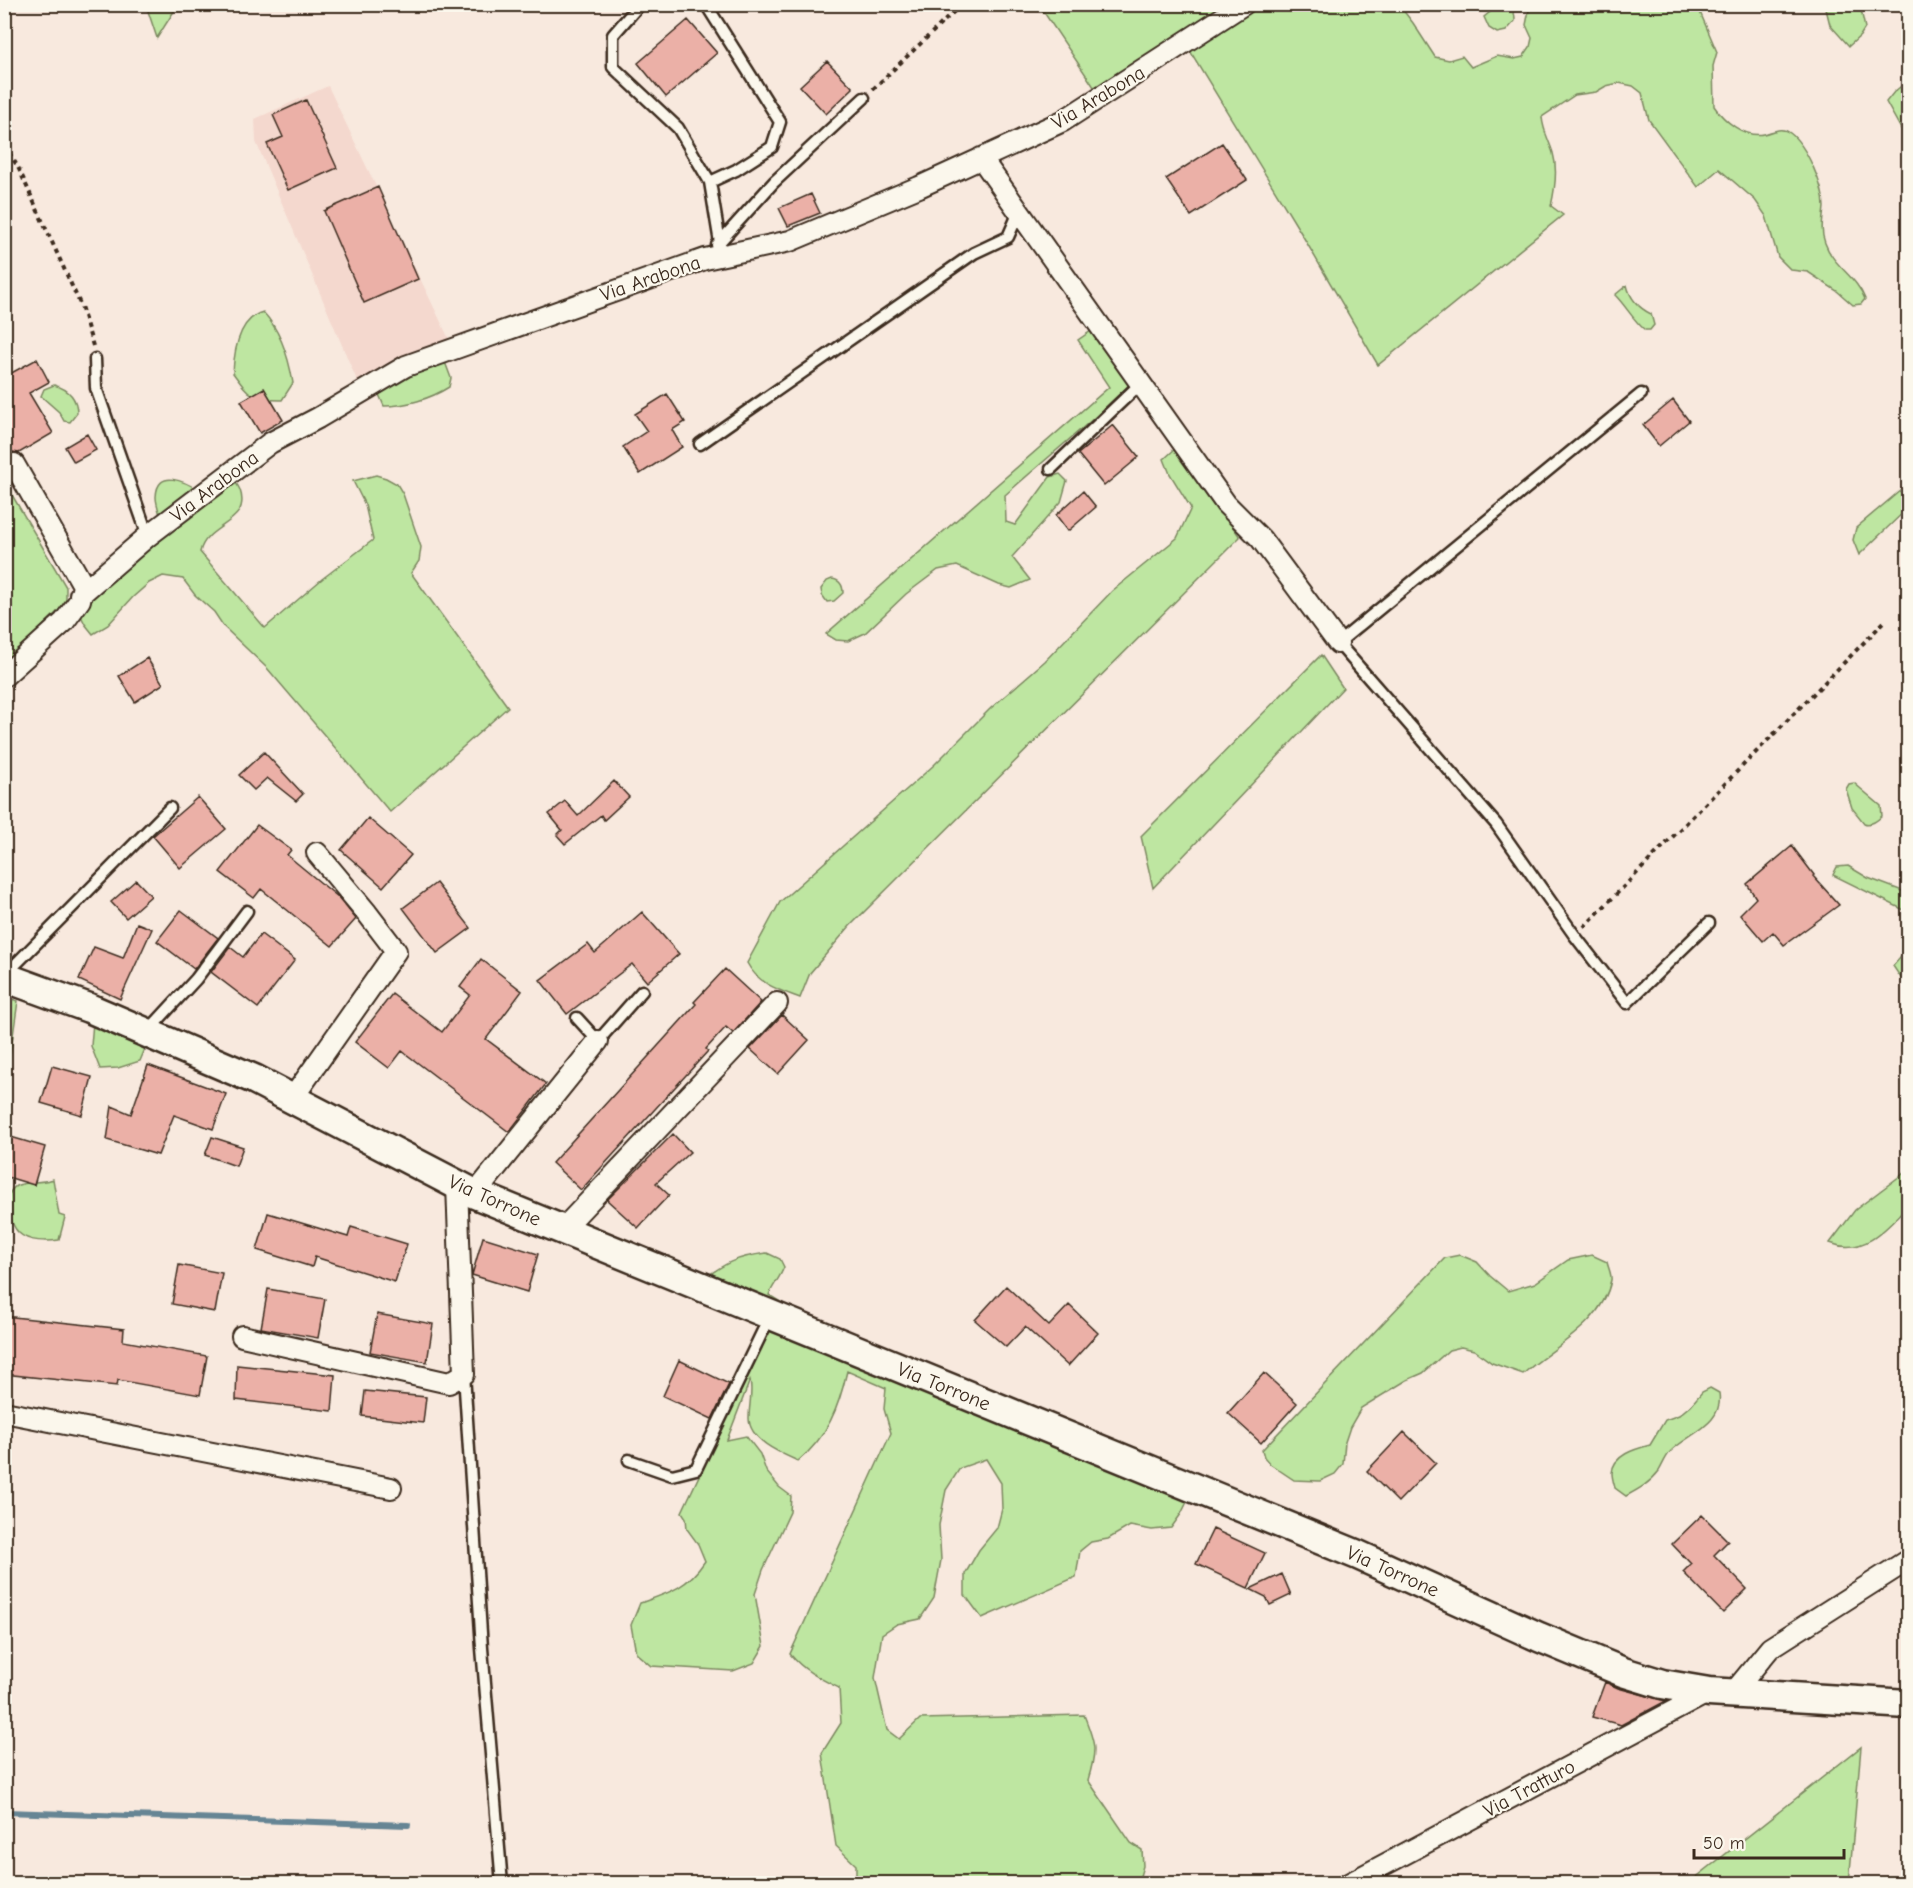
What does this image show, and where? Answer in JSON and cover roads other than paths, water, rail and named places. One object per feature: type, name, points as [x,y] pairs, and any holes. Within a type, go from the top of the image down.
[{"type":"main road","name":"Via Torrone","points":[[4,976],[78,1004],[254,1079],[466,1189],[770,1316],[1358,1555],[1539,1637],[1623,1672],[1662,1684],[1721,1692],[1908,1704]]},
{"type":"street","name":"Via Arabona","points":[[4,676],[64,621],[80,600],[81,595],[148,536],[270,443],[318,418],[406,366],[705,259],[790,241],[919,187],[1063,121],[1244,4]]},
{"type":"street","points":[[981,158],[1226,504],[1261,539],[1338,643]]},
{"type":"street","points":[[14,464],[74,567],[82,585],[81,595]]},
{"type":"street","points":[[292,1099],[396,951],[317,853]]},
{"type":"street","points":[[562,1230],[777,1003]]},
{"type":"street","points":[[242,1336],[449,1383],[464,1374],[466,1189],[598,1041]]},
{"type":"street","points":[[4,1412],[391,1488]]},
{"type":"street","points":[[1721,1692],[1770,1648],[1908,1560]]},
{"type":"street","name":"Via Tratturo","points":[[1348,1884],[1721,1692]]},
{"type":"lane","points":[[640,4],[613,34],[613,67],[678,128],[710,182],[720,243]]},
{"type":"lane","points":[[703,4],[707,6],[780,122],[772,147],[736,170],[710,182]]},
{"type":"lane","points":[[705,259],[774,182],[864,98]]},
{"type":"lane","points":[[700,444],[974,253],[1008,237],[1019,212]]},
{"type":"lane","points":[[95,359],[96,388],[148,536]]},
{"type":"lane","points":[[1051,470],[1140,384]]},
{"type":"lane","points":[[1641,394],[1338,643],[1496,824],[1575,936],[1627,1003],[1709,923]]},
{"type":"lane","points":[[4,976],[170,808]]},
{"type":"lane","points":[[147,1033],[196,979],[247,911]]},
{"type":"lane","points":[[577,1018],[598,1041],[642,992]]},
{"type":"lane","points":[[629,1460],[672,1475],[696,1469],[770,1316]]},
{"type":"lane","points":[[464,1374],[481,1636],[502,1884]]},
{"type":"waterway","points":[[4,1812],[408,1825]]}]
